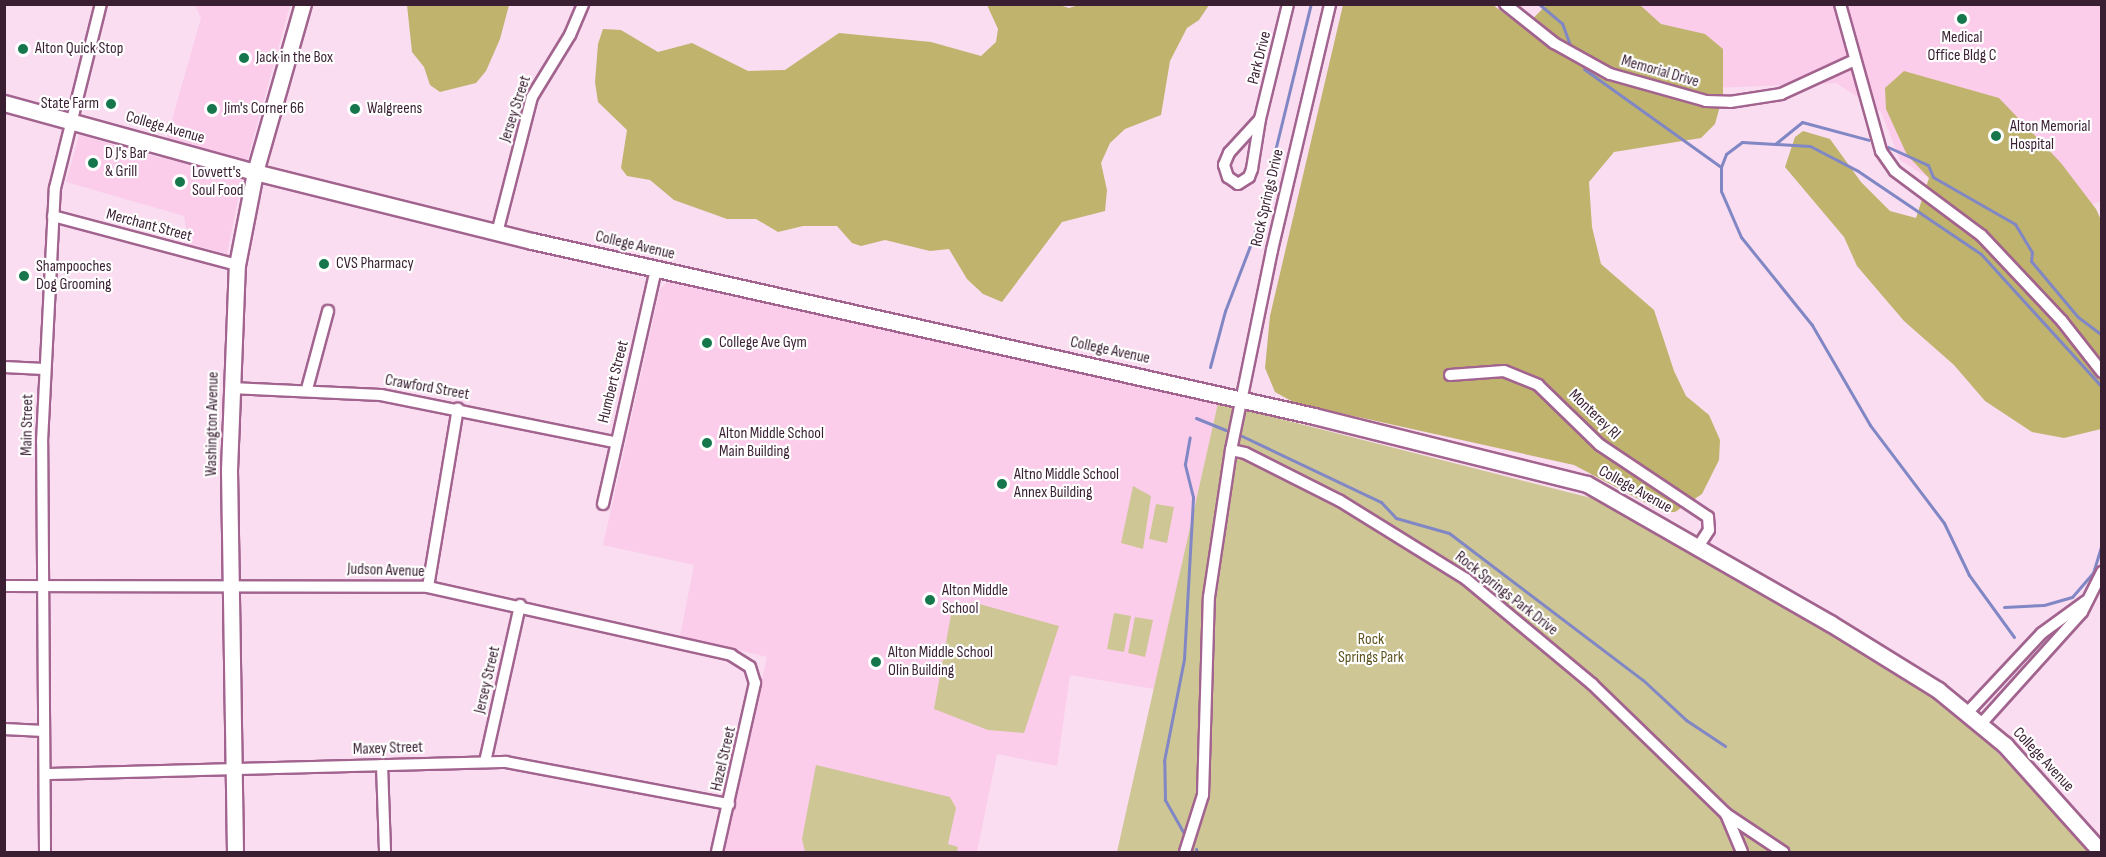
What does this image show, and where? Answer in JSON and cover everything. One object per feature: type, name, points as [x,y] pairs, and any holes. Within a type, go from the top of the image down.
[{"type":"main road","name":"Washington Avenue","points":[[235,852],[229,586],[231,388],[237,265],[255,172],[303,4]]},
{"type":"main road","name":"College Avenue","points":[[4,103],[255,172],[497,232],[1242,400],[1587,484],[1894,661],[1968,712],[2041,782],[2101,852]]},
{"type":"street","name":"Main Street","points":[[45,852],[42,588],[44,369],[53,216],[56,181],[101,4]]},
{"type":"street","name":"Jersey Street","points":[[497,232],[532,97],[570,35],[583,4]]},
{"type":"street","name":"Park Drive","points":[[1260,119],[1229,153],[1224,165],[1228,177],[1238,183],[1249,177],[1252,169],[1260,119],[1288,4]]},
{"type":"street","name":"Rock Springs Drive","points":[[1242,400],[1272,250],[1330,4]]},
{"type":"street","name":"Memorial Drive","points":[[1505,4],[1554,43],[1610,74],[1706,101],[1730,102],[1782,94],[1855,60]]},
{"type":"street","points":[[1840,4],[1881,151],[1894,171],[1981,235],[2062,321],[2102,372]]},
{"type":"street","name":"Merchant Street","points":[[53,216],[237,265]]},
{"type":"street","name":"Humbert Street","points":[[603,504],[614,442],[656,268]]},
{"type":"street","points":[[307,389],[328,311]]},
{"type":"street","points":[[4,367],[44,369]]},
{"type":"street","name":"Monterey Rl","points":[[1450,375],[1504,371],[1538,385],[1600,444],[1708,517],[1709,530],[1698,547]]},
{"type":"street","name":"Crawford Street","points":[[231,388],[307,389],[381,395],[458,408],[614,442]]},
{"type":"street","points":[[1185,852],[1203,795],[1209,597],[1231,450],[1242,400]]},
{"type":"street","points":[[428,587],[458,408]]},
{"type":"street","name":"Rock Springs Park Drive","points":[[1231,450],[1245,453],[1340,501],[1466,579],[1592,684],[1726,814],[1783,852]]},
{"type":"street","points":[[1982,724],[2072,624],[2102,572]]},
{"type":"street","name":"Judson Avenue","points":[[4,586],[42,588],[428,587],[520,605],[704,647],[740,659],[753,672]]},
{"type":"street","points":[[1968,712],[2042,633],[2086,601]]},
{"type":"street","name":"Jersey Street","points":[[484,762],[520,605]]},
{"type":"street","name":"Hazel Street","points":[[717,852],[753,699],[753,672]]},
{"type":"street","points":[[4,729],[44,731]]},
{"type":"street","name":"Maxey Street","points":[[45,774],[484,762],[557,769],[729,804]]},
{"type":"street","points":[[382,765],[385,852]]},
{"type":"street","name":"Rock Springs Park Drive","points":[[1726,814],[1742,852]]},
{"type":"shaded area","points":[[1082,4],[1209,5],[1199,20],[1187,28],[1170,61],[1161,115],[1125,129],[1110,143],[1101,163],[1107,190],[1105,211],[1062,222],[1002,302],[983,294],[967,279],[949,249],[930,251],[885,240],[861,246],[852,243],[837,226],[803,226],[778,232],[756,219],[727,219],[674,200],[650,180],[627,176],[621,168],[627,130],[598,102],[595,82],[598,44],[603,29],[621,30],[658,52],[692,43],[748,71],[785,70],[839,33],[931,42],[981,56],[996,42],[998,29],[987,5],[1059,5],[1069,8]]},
{"type":"shaded area","points":[[195,5],[290,5],[242,180],[227,254],[189,244],[184,216],[66,182],[79,135],[161,158],[201,18]]},
{"type":"shaded area","points":[[407,5],[509,5],[500,39],[486,71],[476,83],[440,92],[430,85],[424,67],[412,52]]},
{"type":"shaded area","points":[[1343,5],[1493,5],[1524,28],[1546,5],[1640,5],[1661,24],[1705,34],[1723,49],[1723,95],[1715,124],[1701,138],[1614,152],[1589,182],[1592,227],[1601,264],[1654,310],[1674,371],[1686,396],[1709,415],[1720,440],[1719,460],[1702,494],[1675,512],[1663,512],[1574,465],[1295,403],[1275,392],[1265,368],[1270,316]]},
{"type":"shaded area","name":"Alton Memorial Hospital","points":[[1581,5],[2101,5],[2101,201],[2017,233],[1900,160],[1881,112],[1836,83],[1715,88]]},
{"type":"shaded area","points":[[1904,71],[1999,98],[2061,163],[2096,209],[2101,220],[2101,429],[2064,438],[2032,432],[1985,401],[1954,365],[1904,321],[1857,266],[1844,237],[1785,167],[1795,137],[1803,131],[1830,139],[1861,182],[1890,211],[1916,218],[1929,178],[1907,155],[1886,109],[1885,88]]},
{"type":"shaded area","name":"Alton Middle School","points":[[667,282],[1218,403],[1154,689],[1070,675],[1057,766],[997,754],[977,852],[724,852],[767,657],[680,636],[694,565],[603,545],[660,289]]},
{"type":"green space","name":"Rock Springs Park","points":[[1218,403],[1607,502],[1921,688],[1973,726],[2090,852],[1117,852]]},
{"type":"green space","points":[[1133,486],[1151,496],[1143,549],[1121,543]]},
{"type":"green space","points":[[1156,504],[1174,507],[1167,543],[1149,539]]},
{"type":"green space","points":[[972,602],[1059,626],[1024,733],[988,730],[934,709],[951,615]]},
{"type":"green space","points":[[1114,613],[1131,616],[1124,652],[1107,649]]},
{"type":"green space","points":[[1135,617],[1153,620],[1145,657],[1128,653]]},
{"type":"green space","points":[[816,765],[950,797],[956,808],[948,844],[958,847],[957,852],[805,852],[802,839]]},
{"type":"waterway","points":[[1210,367],[1225,311],[1255,233],[1311,4]]},
{"type":"waterway","points":[[1539,4],[1562,23],[1571,48]]},
{"type":"waterway","points":[[1584,69],[1721,167]]},
{"type":"waterway","points":[[1775,144],[1802,122],[1869,140]]},
{"type":"waterway","points":[[2014,637],[1969,575],[1944,523],[1870,425],[1812,325],[1741,237],[1721,191],[1721,167],[1726,154],[1742,142],[1810,146],[1858,171],[1981,254],[2102,387]]},
{"type":"waterway","points":[[1888,147],[1928,165],[1933,177],[2015,224],[2032,252],[2031,261],[2078,317],[2102,335]]},
{"type":"waterway","points":[[1196,418],[1226,430]]},
{"type":"waterway","points":[[1242,436],[1381,502],[1396,518],[1449,533],[1643,680],[1686,720],[1725,746]]},
{"type":"waterway","points":[[1186,837],[1165,800],[1164,761],[1184,659],[1193,497],[1185,464],[1190,437]]},
{"type":"waterway","points":[[2004,607],[2044,605],[2072,597],[2093,573],[2102,544]]},
{"type":"place","name":"Medical Office Bldg C","points":[[1962,19]]},
{"type":"place","name":"Alton Quick Stop","points":[[23,49]]},
{"type":"place","name":"Jack in the Box","points":[[244,58]]},
{"type":"place","name":"State Farm","points":[[111,104]]},
{"type":"place","name":"Jim's Corner 66","points":[[212,109]]},
{"type":"place","name":"Walgreens","points":[[355,109]]},
{"type":"place","name":"Alton Memorial Hospital","points":[[1996,136]]},
{"type":"place","name":"D J's Bar & Grill","points":[[93,163]]},
{"type":"place","name":"Lovvett's Soul Food","points":[[180,182]]},
{"type":"place","name":"CVS Pharmacy","points":[[324,264]]},
{"type":"place","name":"Shampooches Dog Grooming","points":[[24,276]]},
{"type":"place","name":"College Ave Gym","points":[[707,343]]},
{"type":"place","name":"Alton Middle School Main Building","points":[[707,443]]},
{"type":"place","name":"Altno Middle School Annex Building","points":[[1002,484]]},
{"type":"place","name":"Alton Middle School","points":[[930,600]]},
{"type":"place","name":"Alton Middle School Olin Building","points":[[876,662]]}]
